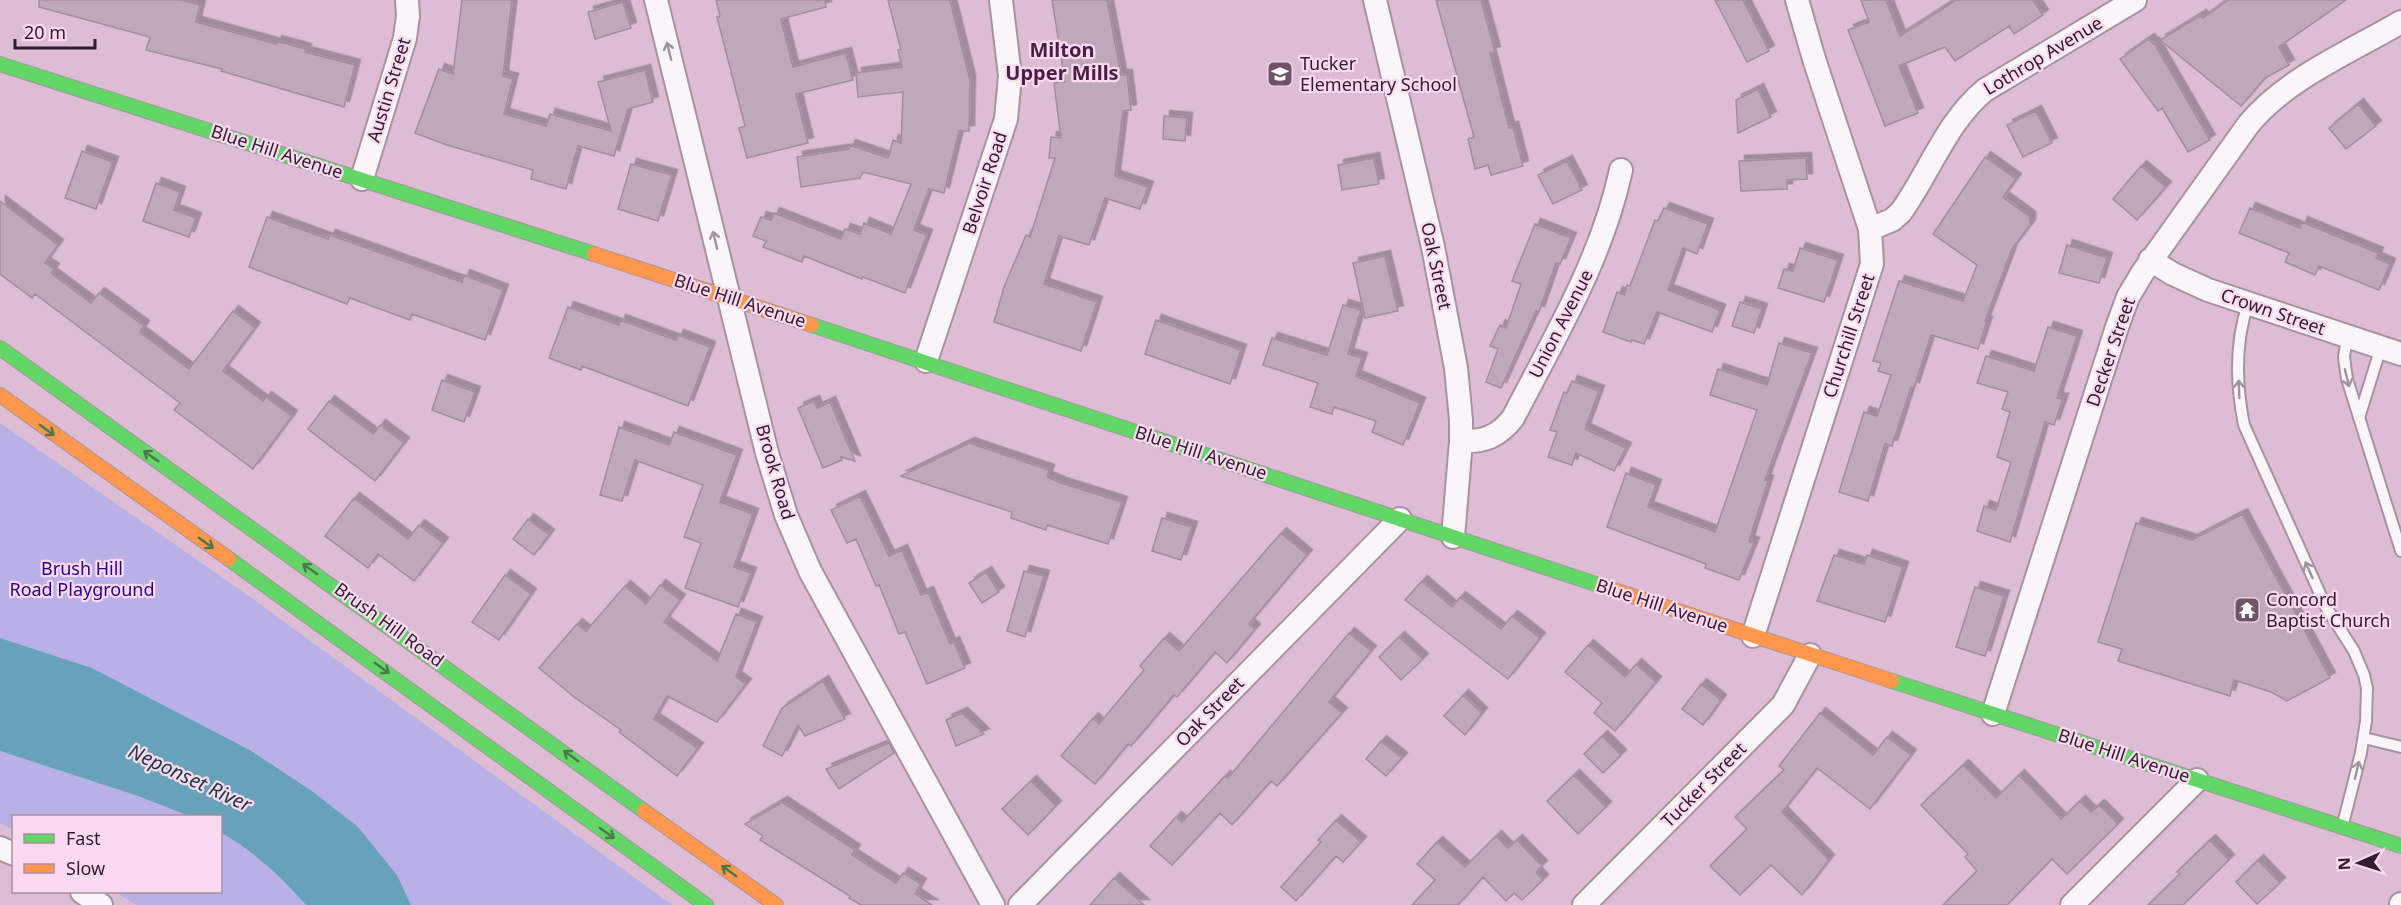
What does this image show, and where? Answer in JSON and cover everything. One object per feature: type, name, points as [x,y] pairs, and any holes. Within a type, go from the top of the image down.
[{"type":"main road","name":"Blue Hill Avenue","points":[[0,64],[926,361],[1810,655],[2401,846]]},
{"type":"main road","name":"Brush Hill Road","points":[[0,348],[776,905]]},
{"type":"main road","points":[[0,395],[364,643],[706,905]]},
{"type":"main road","points":[[364,643],[381,620]]},
{"type":"street","name":"Austin Street","points":[[362,179],[405,38],[408,16],[407,0]]},
{"type":"street","name":"Brook Road","points":[[656,0],[776,484],[798,546],[993,905]]},
{"type":"street","name":"Belvoir Road","points":[[926,361],[1006,119],[1010,76],[1001,0]]},
{"type":"street","name":"Oak Street","points":[[1375,0],[1433,247],[1456,368],[1461,441],[1453,537]]},
{"type":"street","name":"Churchill Street","points":[[1754,636],[1869,277],[1873,252],[1870,229],[1814,60],[1797,0]]},
{"type":"street","name":"Lothrop Avenue","points":[[1870,229],[1892,220],[1901,212],[1960,117],[1985,90],[2135,0]]},
{"type":"street","name":"Decker Street","points":[[1993,714],[2116,327],[2128,297],[2150,260],[2248,125],[2266,104],[2302,79],[2401,22]]},
{"type":"street","name":"Union Avenue","points":[[1461,441],[1484,441],[1495,436],[1513,418],[1594,257],[1610,213],[1621,170]]},
{"type":"street","name":"Crown Street","points":[[2150,260],[2197,286],[2391,351]]},
{"type":"street","name":"Oak Street","points":[[1020,905],[1400,519]]},
{"type":"street","name":"Tucker Street","points":[[1584,905],[1783,705],[1810,655]]},
{"type":"street","points":[[2072,905],[2197,780]]},
{"type":"street","points":[[85,893],[101,905]]},
{"type":"lane","points":[[2248,304],[2239,342],[2240,401],[2244,425],[2326,607],[2361,663],[2367,688],[2364,738],[2343,827]]},
{"type":"lane","points":[[2347,337],[2345,367],[2401,551]]},
{"type":"lane","points":[[2359,418],[2391,351]]},
{"type":"lane","points":[[2364,738],[2401,747]]},
{"type":"green space","name":"Brush Hill Road Playground","points":[[0,423],[249,596],[672,905],[411,905],[397,875],[358,827],[312,791],[251,750],[92,668],[0,638]]},
{"type":"green space","points":[[0,751],[138,796],[186,815],[12,815],[12,829],[0,823]]},
{"type":"green space","points":[[222,834],[266,865],[306,905],[136,905],[118,893],[222,893]]},
{"type":"water","name":"Neponset River","points":[[0,638],[92,668],[250,750],[312,791],[358,827],[397,875],[411,905],[306,905],[266,865],[222,834],[222,815],[186,815],[138,796],[0,751]]},
{"type":"building","points":[[39,0],[182,0],[200,5],[196,22],[276,44],[276,41],[306,49],[305,52],[355,65],[344,107],[221,71],[222,69],[146,50],[150,37],[39,7]]},
{"type":"building","points":[[462,0],[512,0],[503,76],[513,79],[504,114],[546,126],[550,114],[611,131],[598,82],[645,70],[653,102],[628,109],[614,156],[578,146],[566,189],[531,179],[533,170],[447,145],[415,133],[439,69],[453,74]]},
{"type":"building","points":[[716,0],[825,0],[826,7],[781,19],[793,67],[846,53],[853,80],[796,94],[808,143],[747,158],[739,128],[745,126],[717,17],[720,16]]},
{"type":"building","points":[[888,0],[950,0],[970,80],[969,131],[959,131],[944,193],[929,189],[914,230],[927,235],[905,293],[804,256],[802,262],[763,247],[766,241],[753,236],[761,217],[771,220],[774,213],[841,239],[845,229],[860,234],[864,223],[891,234],[911,184],[863,172],[860,178],[801,187],[797,157],[849,149],[850,145],[888,158],[893,140],[901,143],[903,92],[858,97],[856,73],[902,67],[898,50],[901,50]]},
{"type":"building","points":[[1052,0],[1107,0],[1121,75],[1127,75],[1131,110],[1123,111],[1115,176],[1148,187],[1140,209],[1105,198],[1089,245],[1059,236],[1044,284],[1097,302],[1081,351],[994,322],[1004,287],[1026,235],[1030,237],[1055,158],[1049,158],[1051,137],[1061,138],[1054,83],[1065,82]]},
{"type":"building","points":[[1436,0],[1481,0],[1495,52],[1490,53],[1509,128],[1513,127],[1523,166],[1491,175],[1488,165],[1475,169],[1468,139],[1474,137]]},
{"type":"building","points":[[1715,0],[1743,0],[1769,51],[1747,62]]},
{"type":"building","points":[[1861,0],[1886,0],[1900,36],[1956,0],[2033,0],[2043,15],[2014,34],[2009,26],[1955,61],[1945,47],[1899,66],[1918,113],[1885,126],[1848,30],[1869,22]]},
{"type":"building","points":[[2228,0],[2346,0],[2279,47],[2289,65],[2265,78],[2241,106],[2160,40],[2201,15],[2203,18]]},
{"type":"building","points":[[623,2],[631,28],[595,39],[588,12]]},
{"type":"building","points":[[2149,39],[2154,43],[2210,140],[2188,152],[2162,108],[2158,111],[2120,59]]},
{"type":"building","points":[[1758,89],[1771,117],[1738,133],[1736,100]]},
{"type":"building","points":[[2358,104],[2376,126],[2346,149],[2329,128]]},
{"type":"building","points":[[2036,111],[2052,143],[2023,157],[2007,125]]},
{"type":"building","points":[[1164,116],[1187,118],[1185,141],[1163,139]]},
{"type":"building","points":[[82,151],[113,162],[96,209],[65,198]]},
{"type":"building","points":[[1985,157],[2016,179],[2003,197],[2030,217],[2030,225],[2012,249],[1985,321],[1987,322],[1978,349],[1931,335],[1892,446],[1885,444],[1868,501],[1839,492],[1864,412],[1877,416],[1891,375],[1878,371],[1881,363],[1873,361],[1899,281],[1963,301],[1977,265],[1933,234]]},
{"type":"building","points":[[1374,158],[1379,184],[1342,190],[1338,165]]},
{"type":"building","points":[[1806,158],[1807,179],[1787,180],[1787,189],[1741,191],[1739,161]]},
{"type":"building","points":[[1567,161],[1582,190],[1553,204],[1538,175]]},
{"type":"building","points":[[631,164],[672,175],[658,221],[618,209]]},
{"type":"building","points":[[2141,166],[2166,187],[2137,220],[2113,199]]},
{"type":"building","points":[[156,183],[180,192],[174,210],[196,218],[189,237],[143,221]]},
{"type":"building","points":[[0,201],[58,245],[45,263],[54,269],[51,273],[91,303],[99,293],[144,326],[140,332],[189,369],[233,311],[255,328],[223,371],[263,401],[266,397],[292,416],[253,469],[174,410],[180,403],[35,294],[32,298],[0,274]]},
{"type":"building","points":[[1664,208],[1708,224],[1697,254],[1683,248],[1668,290],[1720,310],[1712,332],[1657,312],[1644,344],[1603,332],[1617,292],[1624,295],[1627,285],[1630,286],[1655,220],[1658,221]]},
{"type":"building","points":[[2250,208],[2300,228],[2302,222],[2378,253],[2376,258],[2390,264],[2379,290],[2319,266],[2315,275],[2285,262],[2289,253],[2239,233]]},
{"type":"building","points":[[267,217],[328,239],[330,235],[462,282],[464,275],[503,290],[485,340],[412,314],[410,320],[350,298],[347,304],[249,267]]},
{"type":"building","points":[[1535,224],[1571,238],[1560,264],[1556,263],[1539,312],[1536,311],[1501,388],[1486,382],[1498,349],[1490,346],[1500,325],[1506,328],[1521,284],[1512,281]]},
{"type":"building","points":[[2067,245],[2107,258],[2099,283],[2059,273]]},
{"type":"building","points":[[1800,248],[1838,260],[1824,302],[1778,288],[1784,269],[1793,271]]},
{"type":"building","points":[[1385,256],[1398,311],[1365,318],[1353,263]]},
{"type":"building","points":[[1740,302],[1762,309],[1754,333],[1732,326]]},
{"type":"building","points":[[1343,305],[1361,310],[1348,354],[1362,358],[1356,376],[1420,403],[1403,445],[1372,432],[1376,421],[1334,407],[1332,414],[1310,407],[1318,383],[1263,365],[1272,338],[1327,355]]},
{"type":"building","points":[[568,307],[619,325],[620,320],[676,340],[678,335],[710,347],[688,406],[582,366],[581,370],[549,358]]},
{"type":"building","points":[[1156,320],[1241,350],[1230,384],[1145,354]]},
{"type":"building","points":[[2048,327],[2077,336],[2057,398],[2063,399],[2054,425],[2045,422],[2010,542],[1977,531],[1984,506],[1996,510],[2011,462],[1997,457],[2010,412],[2002,409],[2008,392],[1977,383],[1986,356],[2034,371]]},
{"type":"building","points":[[1779,343],[1812,353],[1765,480],[1768,481],[1749,541],[1754,543],[1739,580],[1705,568],[1706,564],[1607,527],[1626,473],[1656,485],[1648,507],[1715,532],[1757,410],[1710,395],[1718,369],[1767,385]]},
{"type":"building","points":[[442,380],[475,392],[464,422],[432,410]]},
{"type":"building","points":[[1572,381],[1599,391],[1585,429],[1626,448],[1614,471],[1576,453],[1572,465],[1548,457],[1557,432],[1550,430],[1564,392],[1567,393]]},
{"type":"building","points":[[329,401],[373,434],[380,425],[404,443],[375,481],[308,429]]},
{"type":"building","points":[[814,401],[817,408],[830,402],[855,461],[841,457],[842,460],[823,468],[798,408]]},
{"type":"building","points":[[619,427],[669,445],[674,432],[737,455],[720,502],[753,514],[734,567],[751,573],[738,607],[685,588],[701,543],[684,537],[703,485],[635,460],[622,501],[600,495]]},
{"type":"building","points":[[969,443],[1049,470],[1047,477],[1061,483],[1122,502],[1108,544],[1047,525],[1046,530],[1011,518],[1012,512],[901,476]]},
{"type":"building","points":[[860,496],[889,556],[902,550],[921,595],[928,592],[950,644],[954,642],[965,668],[927,684],[905,632],[899,634],[879,585],[876,586],[856,539],[847,543],[831,510]]},
{"type":"building","points":[[354,498],[408,539],[419,525],[443,543],[414,581],[378,554],[368,568],[325,536]]},
{"type":"building","name":"Concord Baptist Church","points":[[2242,514],[2330,678],[2287,701],[2271,692],[2234,680],[2230,696],[2118,661],[2122,649],[2098,642],[2136,523],[2192,540]]},
{"type":"building","points":[[1162,518],[1192,527],[1181,560],[1152,551]]},
{"type":"building","points":[[528,519],[549,535],[534,555],[513,539]]},
{"type":"building","points":[[1281,533],[1307,555],[1249,624],[1255,629],[1227,663],[1215,652],[1177,697],[1174,695],[1131,746],[1128,744],[1095,784],[1061,756],[1093,718],[1099,724],[1144,670],[1140,666],[1164,638],[1179,651]]},
{"type":"building","points":[[1834,555],[1864,564],[1867,555],[1903,567],[1885,622],[1817,601]]},
{"type":"building","points":[[1024,571],[1044,576],[1025,637],[1007,631]]},
{"type":"building","points":[[986,572],[999,592],[982,603],[969,583]]},
{"type":"building","points":[[505,575],[531,594],[499,640],[472,622]]},
{"type":"building","points":[[1422,581],[1452,607],[1460,597],[1501,629],[1512,616],[1540,638],[1508,679],[1405,600]]},
{"type":"building","points":[[660,585],[680,600],[664,622],[717,661],[736,614],[757,622],[736,677],[746,684],[717,722],[667,696],[654,719],[698,748],[677,776],[539,668],[577,624],[586,631],[625,586],[646,604]]},
{"type":"building","points":[[1975,587],[2004,596],[1985,656],[1956,647]]},
{"type":"building","points":[[1349,633],[1371,651],[1329,702],[1342,713],[1277,786],[1271,781],[1232,825],[1220,813],[1172,865],[1150,846],[1176,817],[1182,822],[1225,776],[1228,778]]},
{"type":"building","points":[[1399,637],[1423,659],[1401,680],[1379,657]]},
{"type":"building","points":[[1588,645],[1625,677],[1636,664],[1656,682],[1615,731],[1594,713],[1602,703],[1565,672]]},
{"type":"building","points":[[823,681],[845,719],[805,736],[798,725],[782,756],[763,746],[782,708]]},
{"type":"building","points":[[1701,684],[1721,700],[1703,725],[1682,709]]},
{"type":"building","points":[[1463,695],[1482,713],[1465,735],[1444,716]]},
{"type":"building","points":[[962,713],[984,734],[956,746],[946,720]]},
{"type":"building","points":[[1820,713],[1873,755],[1887,737],[1911,755],[1870,809],[1817,768],[1782,812],[1829,860],[1802,895],[1771,865],[1740,895],[1710,866],[1747,829],[1735,817],[1784,770],[1779,766]]},
{"type":"building","points":[[1602,736],[1621,755],[1603,773],[1584,754]]},
{"type":"building","points":[[1381,741],[1402,758],[1386,776],[1366,759]]},
{"type":"building","points":[[889,743],[894,753],[839,789],[826,769]]},
{"type":"building","points":[[1963,765],[1996,798],[2019,775],[2061,819],[2080,801],[2091,812],[2099,805],[2118,824],[2067,874],[2052,859],[2007,905],[1943,905],[1977,871],[1965,857],[1968,854],[1921,805]]},
{"type":"building","points":[[1574,775],[1606,807],[1578,834],[1547,801]]},
{"type":"building","points":[[1031,781],[1056,806],[1028,835],[1002,809]]},
{"type":"building","points":[[782,802],[855,850],[852,855],[896,883],[903,873],[921,884],[915,894],[932,905],[861,905],[760,840],[763,836],[745,824]]},
{"type":"building","points":[[1336,820],[1361,842],[1343,862],[1336,856],[1296,901],[1281,887],[1321,842],[1318,840]]},
{"type":"building","points":[[1496,836],[1508,848],[1517,840],[1542,866],[1536,872],[1543,880],[1522,900],[1514,893],[1506,901],[1483,877],[1458,905],[1412,905],[1435,880],[1417,864],[1437,842],[1465,867]]},
{"type":"building","points":[[2210,840],[2229,860],[2183,905],[2148,905],[2180,874],[2177,872]]},
{"type":"building","points":[[2258,860],[2280,883],[2257,904],[2236,882]]},
{"type":"building","points":[[1114,878],[1144,905],[1090,905]]},
{"type":"traffic: fast","points":[[0,64],[594,254]]},
{"type":"traffic: fast","points":[[812,325],[1602,586]]},
{"type":"traffic: fast","points":[[0,348],[644,811]]},
{"type":"traffic: fast","points":[[229,559],[706,905]]},
{"type":"traffic: fast","points":[[1892,681],[2401,846]]},
{"type":"traffic: slow","points":[[594,254],[812,325]]},
{"type":"traffic: slow","points":[[0,395],[229,559]]},
{"type":"traffic: slow","points":[[1602,586],[1892,681]]},
{"type":"traffic: slow","points":[[644,811],[776,905]]},
{"type":"place","name":"Tucker Elementary School","points":[[1280,74]]},
{"type":"place","name":"Concord Baptist Church","points":[[2247,610]]},
{"type":"district","name":"Milton Upper Mills","points":[[1062,62]]}]
